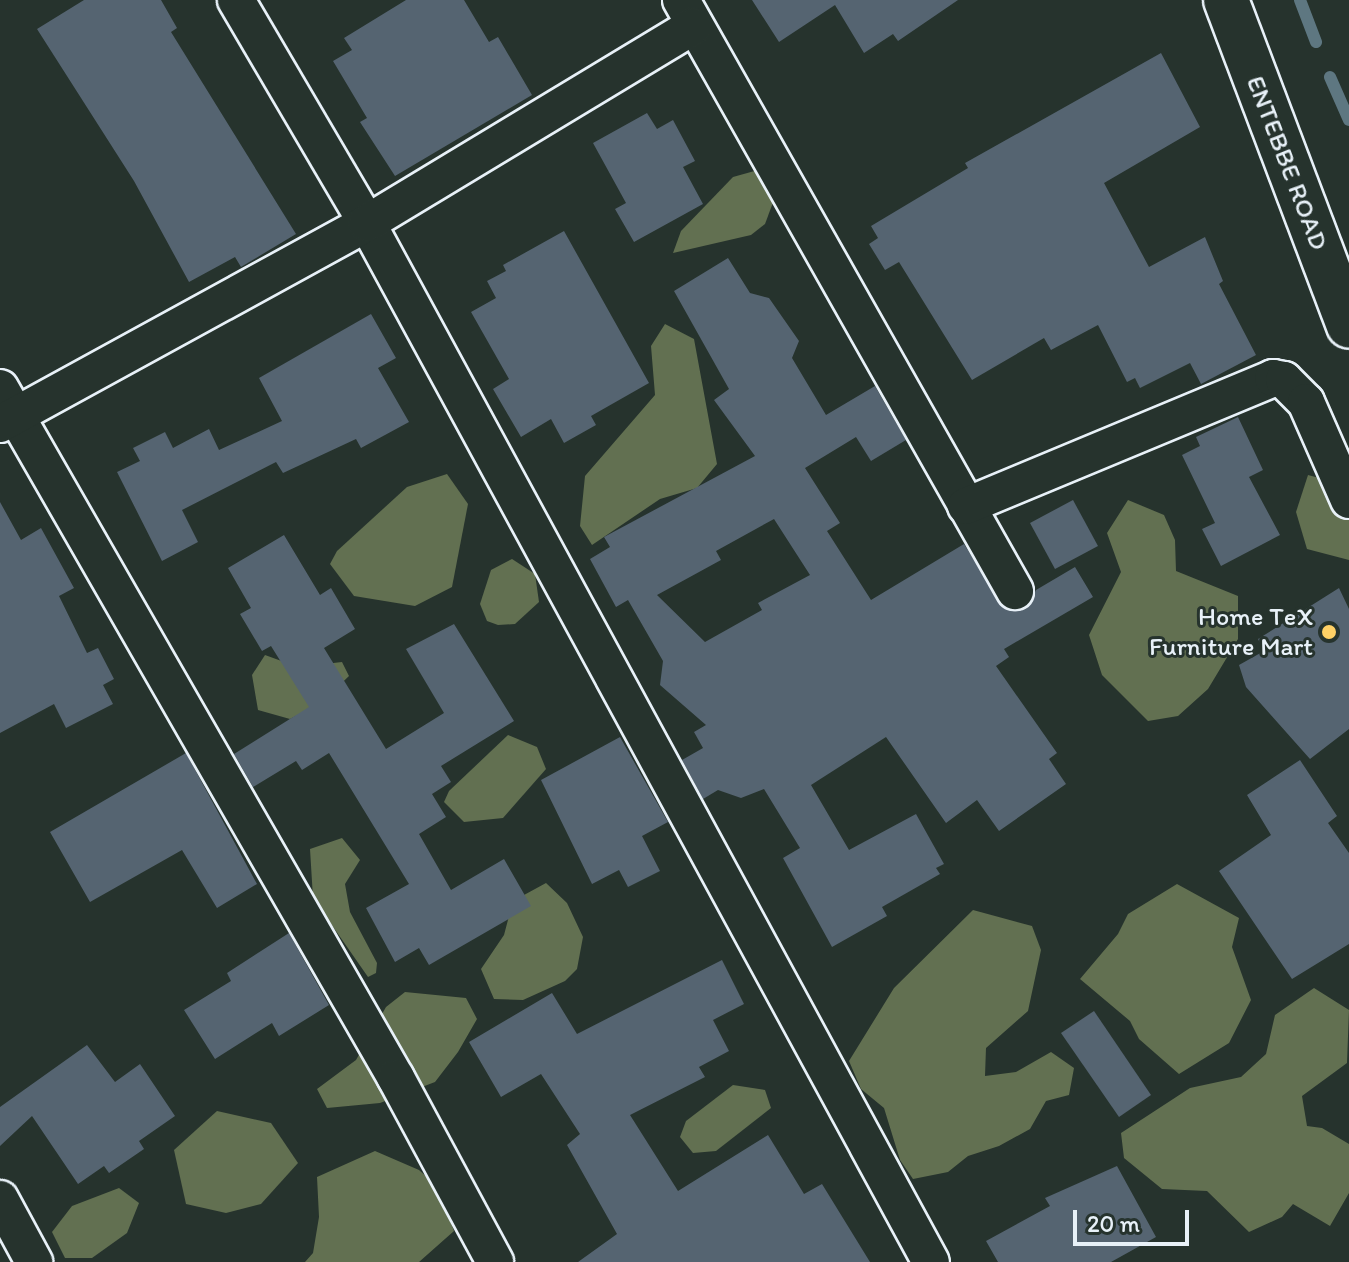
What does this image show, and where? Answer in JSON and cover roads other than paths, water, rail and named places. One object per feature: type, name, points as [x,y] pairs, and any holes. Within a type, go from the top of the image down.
[{"type":"main road","name":"ENTEBBE ROAD","points":[[1226,0],[1349,326]]},
{"type":"street","points":[[236,0],[367,223],[931,1262]]},
{"type":"street","points":[[495,1262],[396,1078],[6,409],[367,223],[687,13],[1015,591]]},
{"type":"street","points":[[966,506],[1273,378],[1284,380],[1306,402],[1349,500]]},
{"type":"street","points":[[0,1199],[34,1262]]},
{"type":"waterway","points":[[1300,0],[1316,42]]},
{"type":"waterway","points":[[1330,77],[1349,120]]},
{"type":"place","name":"Home TeX Furniture Mart","points":[[1329,632]]}]
